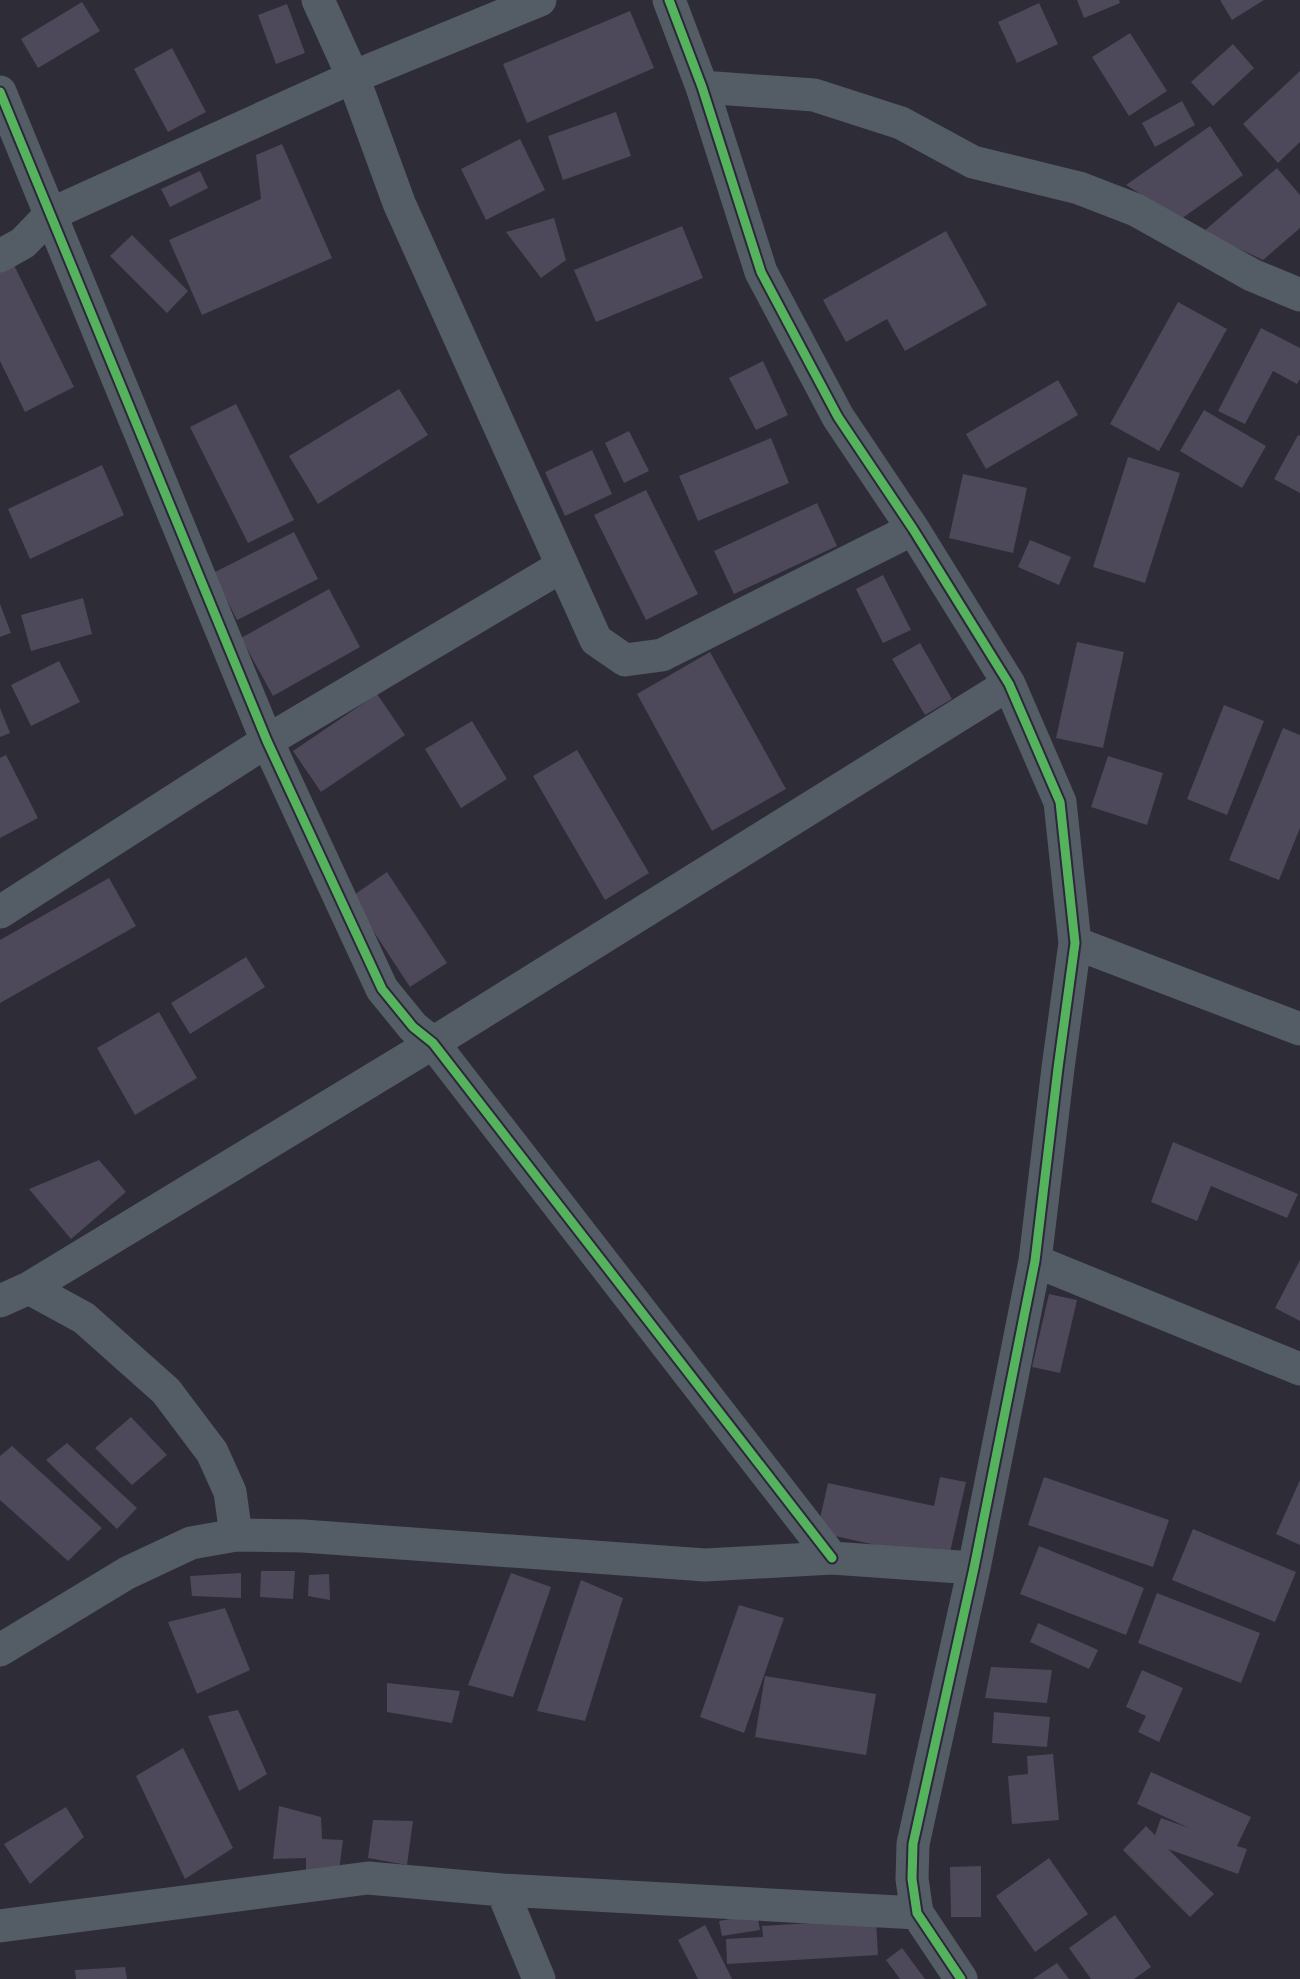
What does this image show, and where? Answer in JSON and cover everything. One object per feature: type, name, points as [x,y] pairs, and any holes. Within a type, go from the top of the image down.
[{"type":"street","points":[[318,0],[353,77],[399,203],[596,640],[625,660],[662,655],[913,529]]},
{"type":"street","points":[[0,256],[23,243],[51,214],[353,77],[540,0]]},
{"type":"street","points":[[669,0],[702,87],[761,272],[838,417],[913,529],[1009,684],[1060,802],[1075,943],[1035,1261],[974,1568],[913,1844],[912,1879],[917,1913],[961,1979]]},
{"type":"street","points":[[702,87],[814,95],[901,123],[973,162],[1079,188],[1136,210],[1252,275],[1300,295]]},
{"type":"street","points":[[0,92],[267,741],[382,989],[413,1027],[433,1043],[832,1558]]},
{"type":"street","points":[[0,912],[267,741],[562,566]]},
{"type":"street","points":[[0,1301],[29,1288],[433,1043],[1009,684]]},
{"type":"street","points":[[1075,943],[1300,1029]]},
{"type":"street","points":[[1035,1261],[1300,1368]]},
{"type":"street","points":[[29,1288],[84,1318],[166,1391],[212,1452],[230,1491],[236,1535]]},
{"type":"street","points":[[0,1650],[127,1572],[191,1543],[236,1535],[303,1536],[705,1565],[832,1558],[974,1568]]},
{"type":"street","points":[[0,1926],[368,1878],[502,1890],[917,1913]]},
{"type":"street","points":[[502,1890],[539,1979]]},
{"type":"building","points":[[1077,0],[1119,0],[1120,3],[1084,18]]},
{"type":"building","points":[[1220,0],[1264,0],[1232,20]]},
{"type":"building","points":[[82,2],[100,31],[38,68],[21,39]]},
{"type":"building","points":[[1039,3],[1058,44],[1017,63],[998,22]]},
{"type":"building","points":[[287,4],[305,53],[276,64],[258,15]]},
{"type":"building","points":[[630,11],[654,68],[527,123],[503,64]]},
{"type":"building","points":[[1130,33],[1167,91],[1129,116],[1092,57]]},
{"type":"building","points":[[1233,44],[1254,68],[1213,106],[1191,82]]},
{"type":"building","points":[[172,48],[206,112],[168,132],[134,69]]},
{"type":"building","points":[[1300,71],[1300,142],[1278,163],[1243,124]]},
{"type":"building","points":[[1182,101],[1195,125],[1155,147],[1142,123]]},
{"type":"building","points":[[616,112],[631,156],[563,180],[548,136]]},
{"type":"building","points":[[1210,126],[1243,175],[1181,219],[1126,185]]},
{"type":"building","points":[[520,139],[545,190],[486,220],[461,169]]},
{"type":"building","points":[[282,144],[332,258],[202,315],[169,240],[261,199],[256,155]]},
{"type":"building","points":[[1277,168],[1300,195],[1300,228],[1263,260],[1203,232]]},
{"type":"building","points":[[200,171],[208,188],[170,207],[161,189]]},
{"type":"building","points":[[554,218],[566,260],[541,278],[506,232]]},
{"type":"building","points":[[682,226],[703,278],[596,322],[574,270]]},
{"type":"building","points":[[946,231],[987,305],[905,351],[887,319],[846,342],[823,300]]},
{"type":"building","points":[[132,235],[188,291],[167,313],[110,256]]},
{"type":"building","points":[[9,255],[74,387],[25,412],[0,361],[0,260]]},
{"type":"building","points":[[1178,302],[1227,329],[1159,451],[1110,424]]},
{"type":"building","points":[[1261,328],[1300,348],[1300,379],[1297,384],[1273,371],[1245,424],[1218,411]]},
{"type":"building","points":[[763,361],[788,415],[756,430],[729,378]]},
{"type":"building","points":[[1058,380],[1078,415],[986,469],[966,434]]},
{"type":"building","points":[[399,389],[428,435],[318,504],[289,456]]},
{"type":"building","points":[[236,404],[294,520],[248,543],[190,427]]},
{"type":"building","points":[[1204,410],[1266,446],[1242,488],[1180,451]]},
{"type":"building","points":[[629,431],[649,471],[624,483],[605,443]]},
{"type":"building","points":[[1298,435],[1300,436],[1300,493],[1274,479]]},
{"type":"building","points":[[771,438],[789,483],[698,521],[679,476]]},
{"type":"building","points":[[592,450],[612,494],[565,516],[545,472]]},
{"type":"building","points":[[1128,457],[1180,473],[1145,583],[1093,567]]},
{"type":"building","points":[[102,465],[124,515],[30,559],[8,509]]},
{"type":"building","points":[[963,474],[1027,488],[1013,553],[949,538]]},
{"type":"building","points":[[646,490],[698,594],[646,620],[594,515]]},
{"type":"building","points":[[817,503],[837,546],[734,594],[714,551]]},
{"type":"building","points":[[294,532],[318,579],[237,620],[213,573]]},
{"type":"building","points":[[1030,540],[1071,557],[1059,585],[1018,567]]},
{"type":"building","points":[[883,575],[911,630],[883,643],[856,589]]},
{"type":"building","points":[[329,589],[360,647],[273,696],[241,638]]},
{"type":"building","points":[[83,598],[92,634],[31,651],[21,615]]},
{"type":"building","points":[[0,604],[11,633],[0,637]]},
{"type":"building","points":[[1077,642],[1124,652],[1103,748],[1056,738]]},
{"type":"building","points":[[920,643],[952,699],[925,715],[892,659]]},
{"type":"building","points":[[710,652],[786,789],[712,831],[637,694]]},
{"type":"building","points":[[59,661],[80,702],[31,726],[11,685]]},
{"type":"building","points":[[377,694],[405,735],[321,792],[293,751]]},
{"type":"building","points":[[1224,705],[1264,721],[1227,815],[1187,799]]},
{"type":"building","points":[[0,708],[10,733],[0,737]]},
{"type":"building","points":[[472,721],[507,779],[461,808],[425,749]]},
{"type":"building","points":[[1283,728],[1300,735],[1300,828],[1279,880],[1229,860]]},
{"type":"building","points":[[577,750],[649,873],[605,900],[533,776]]},
{"type":"building","points":[[6,755],[38,818],[0,838],[0,758]]},
{"type":"building","points":[[1108,756],[1163,773],[1147,825],[1091,807]]},
{"type":"building","points":[[387,872],[447,963],[410,987],[351,897]]},
{"type":"building","points":[[109,878],[136,926],[0,1003],[0,940]]},
{"type":"building","points":[[246,957],[265,987],[190,1034],[171,1003]]},
{"type":"building","points":[[159,1012],[197,1078],[135,1115],[97,1048]]},
{"type":"building","points":[[1173,1142],[1298,1194],[1287,1218],[1211,1186],[1197,1221],[1151,1202]]},
{"type":"building","points":[[99,1160],[126,1192],[71,1239],[29,1189]]},
{"type":"building","points":[[1300,1260],[1300,1321],[1275,1308]]},
{"type":"building","points":[[1049,1294],[1077,1300],[1060,1373],[1032,1367]]},
{"type":"building","points":[[131,1417],[167,1455],[132,1485],[95,1448]]},
{"type":"building","points":[[67,1443],[137,1508],[117,1529],[46,1460]]},
{"type":"building","points":[[12,1446],[102,1528],[68,1561],[0,1500],[0,1456]]},
{"type":"building","points":[[940,1477],[966,1482],[948,1561],[817,1532],[828,1483],[934,1506]]},
{"type":"building","points":[[1044,1477],[1169,1520],[1153,1567],[1028,1525]]},
{"type":"building","points":[[1300,1480],[1300,1545],[1276,1534]]},
{"type":"building","points":[[1193,1529],[1296,1572],[1275,1622],[1172,1580]]},
{"type":"building","points":[[1039,1546],[1144,1588],[1126,1635],[1020,1594]]},
{"type":"building","points":[[261,1571],[295,1571],[293,1599],[260,1597]]},
{"type":"building","points":[[241,1573],[241,1598],[192,1596],[190,1576]]},
{"type":"building","points":[[511,1573],[551,1587],[513,1697],[468,1685]]},
{"type":"building","points":[[329,1574],[330,1600],[308,1596],[309,1575]]},
{"type":"building","points":[[581,1580],[623,1598],[585,1721],[537,1711]]},
{"type":"building","points":[[1157,1593],[1260,1633],[1241,1683],[1138,1643]]},
{"type":"building","points":[[739,1605],[784,1618],[744,1733],[700,1717]]},
{"type":"building","points":[[225,1608],[250,1670],[197,1694],[168,1622]]},
{"type":"building","points":[[1038,1623],[1098,1650],[1089,1669],[1030,1642]]},
{"type":"building","points":[[991,1667],[1052,1670],[1047,1703],[985,1698]]},
{"type":"building","points":[[1142,1670],[1183,1688],[1159,1742],[1138,1732],[1146,1716],[1126,1707]]},
{"type":"building","points":[[765,1676],[876,1694],[866,1755],[755,1737]]},
{"type":"building","points":[[387,1683],[460,1691],[452,1723],[387,1712]]},
{"type":"building","points":[[238,1710],[267,1774],[239,1791],[208,1716]]},
{"type":"building","points":[[994,1712],[1050,1717],[1047,1747],[992,1743]]},
{"type":"building","points":[[183,1748],[233,1848],[185,1879],[136,1776]]},
{"type":"building","points":[[1053,1754],[1059,1820],[1012,1824],[1008,1776],[1028,1774],[1027,1756]]},
{"type":"building","points":[[1151,1772],[1251,1817],[1237,1846],[1247,1849],[1238,1874],[1168,1849],[1214,1894],[1190,1917],[1123,1850],[1146,1826],[1155,1835],[1161,1818],[1189,1828],[1137,1804]]},
{"type":"building","points":[[279,1806],[321,1817],[322,1839],[343,1840],[339,1871],[306,1870],[306,1858],[273,1859]]},
{"type":"building","points":[[66,1807],[84,1837],[30,1884],[4,1844]]},
{"type":"building","points":[[373,1820],[413,1821],[407,1865],[368,1858]]},
{"type":"building","points":[[1049,1858],[1088,1914],[1035,1952],[996,1896]]},
{"type":"building","points":[[981,1866],[981,1917],[951,1917],[950,1867]]},
{"type":"building","points":[[757,1914],[760,1930],[722,1936],[719,1921]]},
{"type":"building","points":[[1115,1915],[1151,1967],[1134,1979],[1091,1979],[1069,1948]]},
{"type":"building","points":[[876,1919],[878,1955],[727,1964],[726,1939],[763,1937],[762,1926]]},
{"type":"building","points":[[705,1925],[732,1979],[698,1979],[678,1940]]},
{"type":"building","points":[[902,1948],[925,1979],[900,1979],[886,1960]]},
{"type":"building","points":[[1057,1963],[1069,1979],[1033,1979]]},
{"type":"building","points":[[125,1967],[127,1979],[76,1979],[75,1970]]},
{"type":"cycle path","points":[[669,0],[702,87],[761,272],[838,417],[913,529],[1009,684],[1060,802],[1075,943],[1035,1261],[974,1568],[913,1844],[912,1879],[917,1913],[961,1979]]},
{"type":"cycle path","points":[[0,92],[267,741],[382,989],[413,1027],[433,1043],[832,1558]]}]
